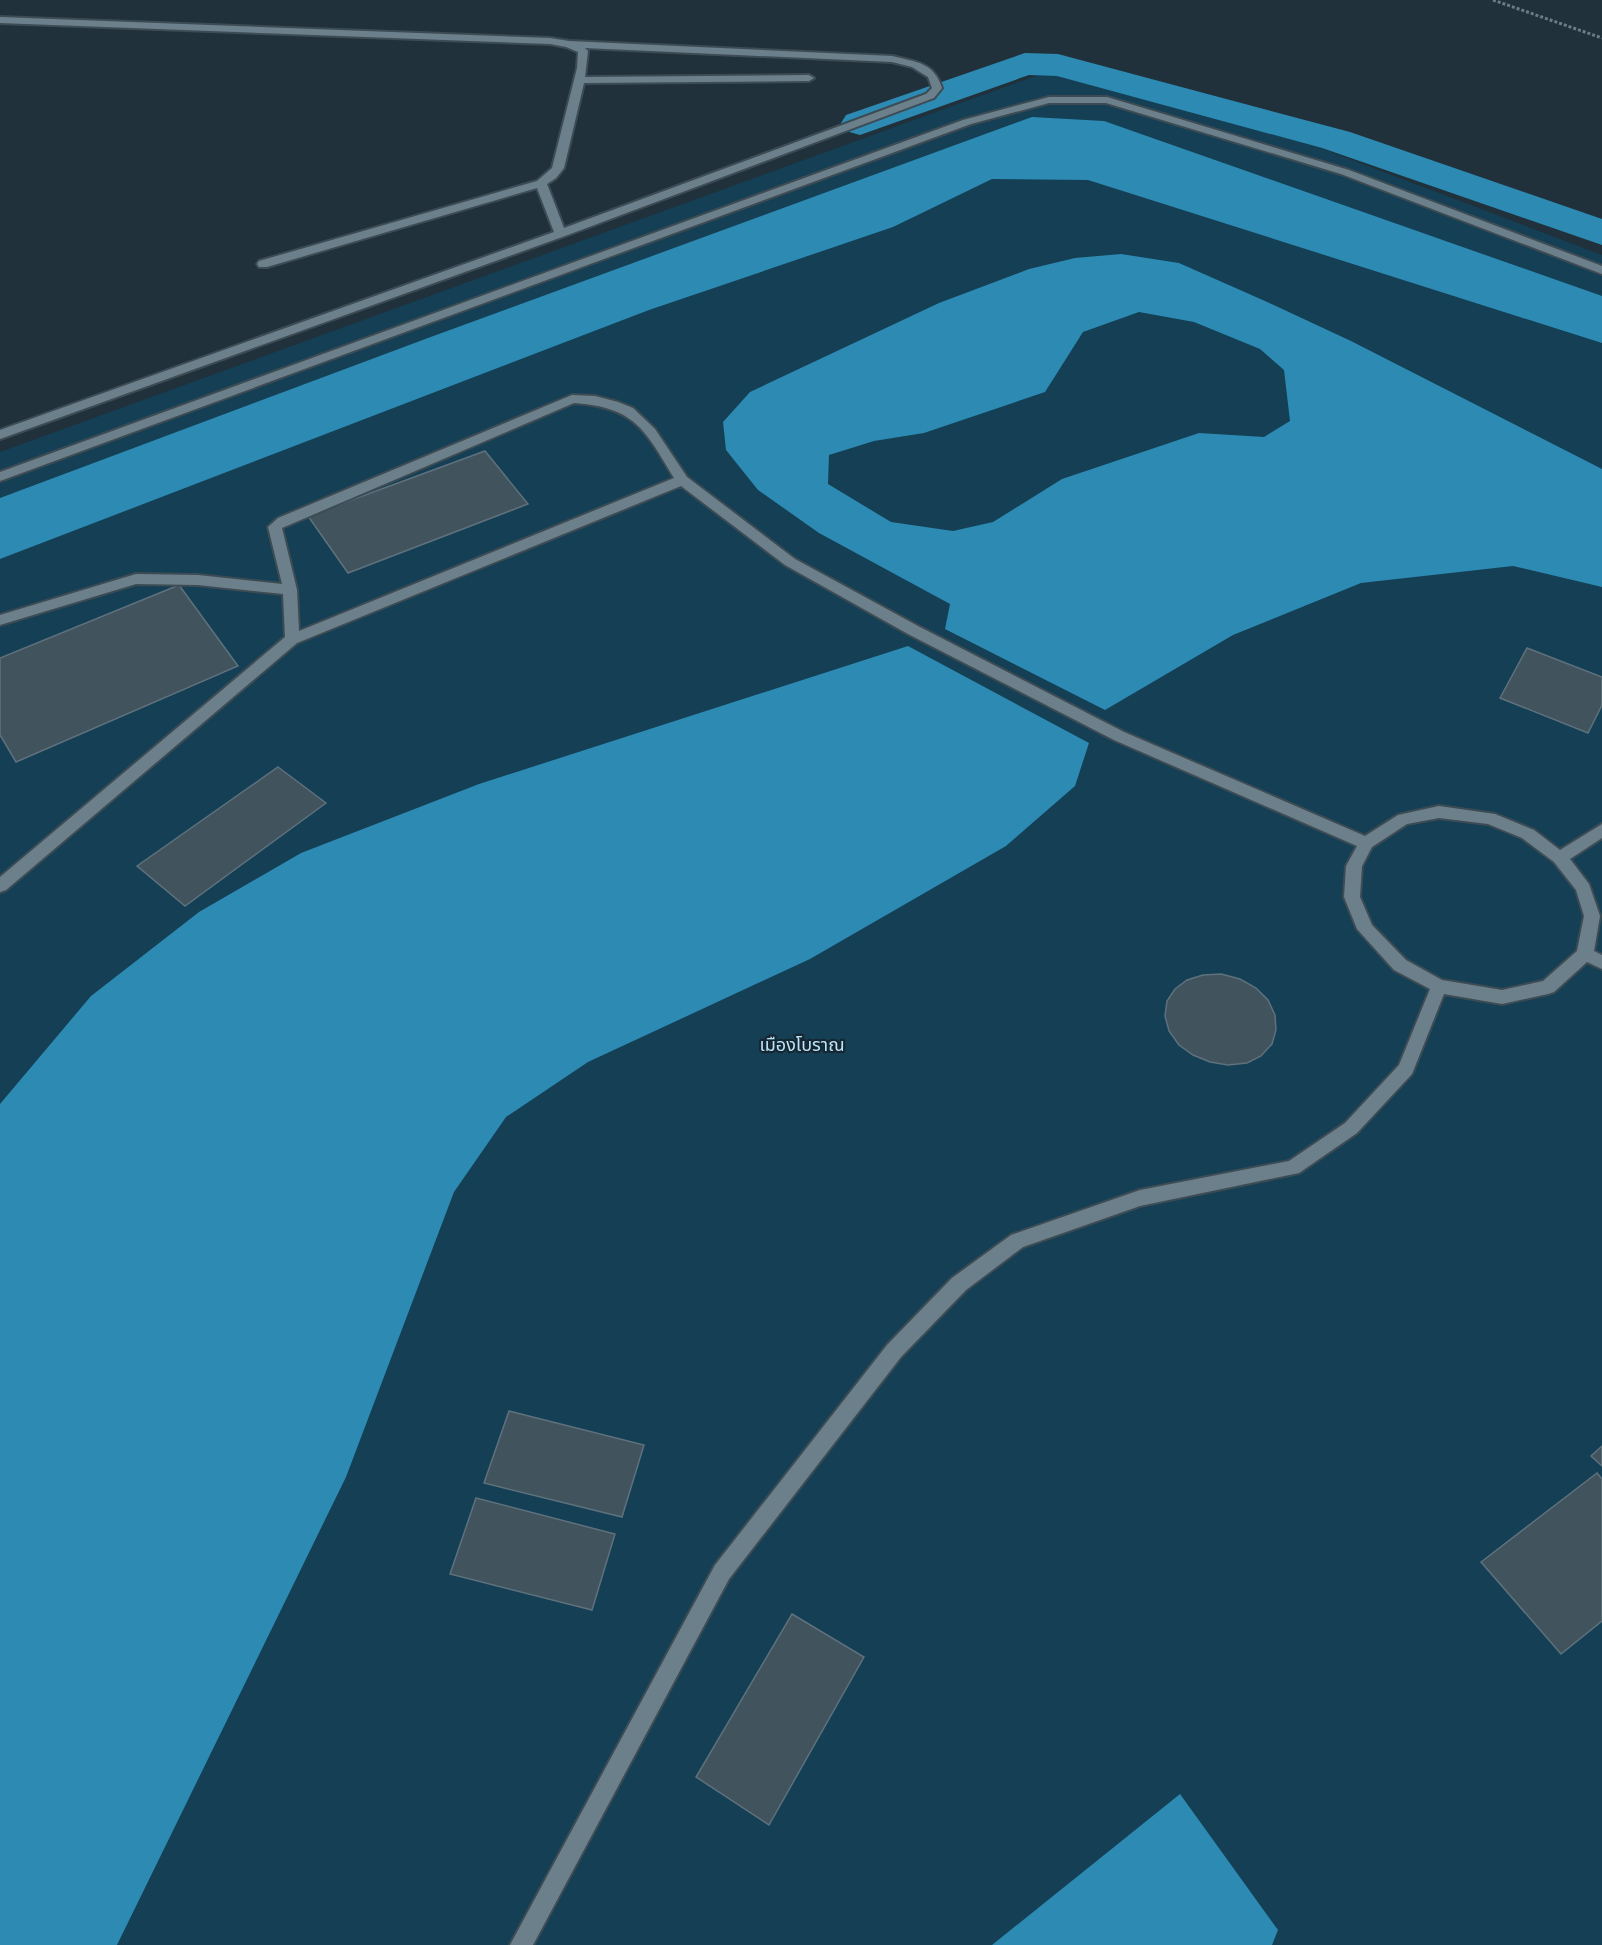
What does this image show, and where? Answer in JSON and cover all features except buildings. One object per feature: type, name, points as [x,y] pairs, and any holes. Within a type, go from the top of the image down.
[{"type":"lane","points":[[0,20],[549,41],[569,44],[892,59],[916,65],[933,75],[937,88],[930,96],[561,234],[0,435]]},
{"type":"lane","points":[[263,264],[541,183],[552,177],[558,168],[579,80],[583,51],[569,44]]},
{"type":"lane","points":[[579,80],[809,78]]},
{"type":"lane","points":[[0,477],[968,122],[1048,100],[1107,100],[1344,172],[1602,270]]},
{"type":"lane","points":[[541,183],[561,234]]},
{"type":"lane","points":[[292,639],[290,590],[275,527],[283,521],[572,399],[613,403],[640,417],[682,480],[790,561],[913,630],[1119,736],[1366,843]]},
{"type":"lane","points":[[0,886],[292,639],[682,480]]},
{"type":"lane","points":[[0,620],[136,579],[198,580],[290,590]]},
{"type":"lane","points":[[1439,812],[1490,818],[1528,834],[1560,858],[1583,888],[1592,916],[1585,954],[1548,987],[1502,997],[1439,986],[1400,965],[1365,929],[1352,897],[1354,866],[1366,843],[1403,819],[1439,812]]},
{"type":"lane","points":[[1560,858],[1602,830]]},
{"type":"lane","points":[[1585,954],[1602,962]]},
{"type":"lane","points":[[521,1945],[723,1572],[894,1351],[959,1284],[1017,1241],[1140,1198],[1293,1168],[1351,1128],[1406,1069],[1439,986]]},
{"type":"path","points":[[1493,0],[1602,38]]},
{"type":"green space","name":"เมืองโบราณ","points":[[1049,71],[1318,147],[1602,255],[1602,1945],[0,1945],[0,452]]},
{"type":"water","points":[[1032,117],[1104,121],[1602,296],[1602,343],[1088,180],[992,179],[893,227],[649,310],[0,559],[0,498],[428,338]]},
{"type":"water","points":[[1121,254],[1179,263],[1351,341],[1602,469],[1602,587],[1513,566],[1361,583],[1233,635],[1105,710],[945,629],[950,604],[819,533],[758,490],[726,450],[723,422],[750,392],[939,303],[1029,269],[1075,258]],"holes":[[[1139,312],[1194,322],[1260,349],[1284,370],[1290,421],[1264,437],[1199,433],[1062,479],[993,522],[953,531],[891,522],[828,484],[829,455],[874,441],[924,433],[1045,392],[1083,332]]]},
{"type":"water","points":[[908,646],[1089,743],[1075,786],[1006,846],[810,959],[588,1062],[506,1117],[454,1192],[346,1477],[117,1945],[0,1945],[0,1104],[91,996],[199,912],[301,853],[479,784]]},
{"type":"water","points":[[1180,1794],[1278,1930],[1272,1945],[992,1945]]},
{"type":"waterway","points":[[860,123],[1025,64],[1058,65],[1336,140],[1602,233]]}]
